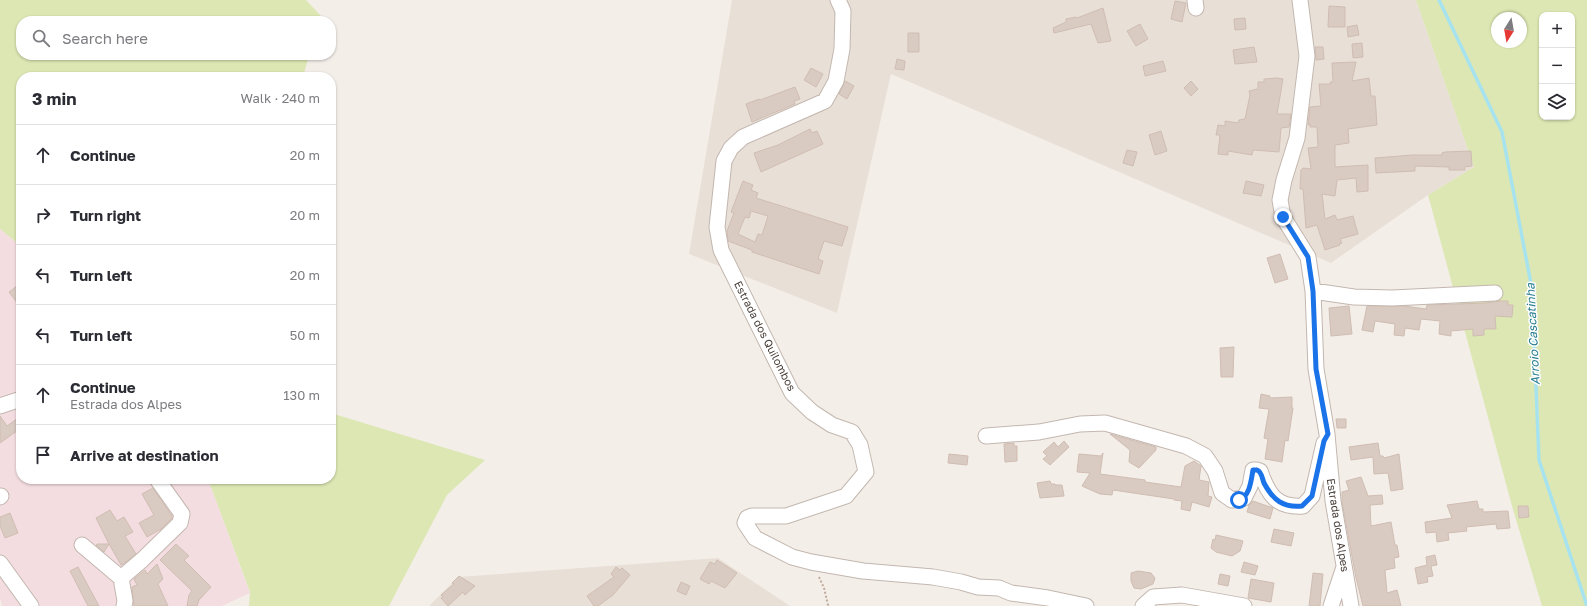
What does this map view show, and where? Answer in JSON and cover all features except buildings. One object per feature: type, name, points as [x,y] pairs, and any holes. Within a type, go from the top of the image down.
[{"type":"street","name":"Estrada dos Quilombos","points":[[838,0],[843,11],[842,42],[836,81],[825,101],[743,137],[731,148],[724,161],[717,227],[721,250],[792,393],[812,412],[832,425],[852,432],[860,445],[866,472],[846,496],[786,516],[752,516],[747,518],[745,523],[755,538],[792,557],[811,562],[863,571],[933,577],[978,587],[999,588],[1011,593],[1048,598],[1086,606]]},
{"type":"street","name":"Estrada dos Alpes","points":[[1300,0],[1307,56],[1297,138],[1284,180],[1280,200],[1283,217],[1308,257],[1313,291],[1316,369],[1328,434],[1331,488],[1351,606]]},
{"type":"street","points":[[1313,291],[1354,297],[1392,298],[1495,293]]},
{"type":"street","points":[[0,406],[16,401]]},
{"type":"street","points":[[986,436],[1039,432],[1080,424],[1105,423],[1186,446],[1205,456],[1215,471],[1222,493],[1232,500],[1244,498],[1250,486],[1253,470],[1260,471],[1264,483],[1274,499],[1292,507],[1302,506],[1312,496],[1324,441],[1328,434]]},
{"type":"street","points":[[121,578],[180,523],[182,514],[160,484]]},
{"type":"street","points":[[82,545],[121,578],[125,601],[124,606]]},
{"type":"street","points":[[0,563],[31,606]]},
{"type":"street","points":[[1331,606],[1344,567]]},
{"type":"street","points":[[1143,606],[1153,598],[1182,595],[1244,606]]},
{"type":"path","points":[[811,562],[824,588],[828,605],[826,606]]},
{"type":"shaded area","points":[[732,0],[1416,0],[1474,167],[1428,195],[1331,263],[891,74],[837,313],[689,254]]},
{"type":"shaded area","points":[[0,229],[16,242],[16,484],[210,484],[250,593],[222,606],[2,606],[0,598]]},
{"type":"shaded area","points":[[718,558],[790,606],[429,606],[458,577]]},
{"type":"green space","points":[[0,0],[306,0],[321,16],[16,16],[16,60],[308,60],[304,72],[16,72],[16,242],[0,229]]},
{"type":"green space","points":[[1416,0],[1587,0],[1587,606],[1542,606],[1512,506],[1428,195],[1474,167]]},
{"type":"green space","points":[[336,415],[485,460],[447,495],[389,606],[249,606],[250,592],[210,484],[336,484]]},
{"type":"waterway","name":"Arroio Cascatinha","points":[[1439,0],[1502,132],[1532,289],[1539,460],[1587,606]]},
{"type":"route","points":[[1239,500],[1244,498],[1250,486],[1253,470],[1257,470],[1260,471],[1264,483],[1274,499],[1292,507],[1302,506],[1312,496],[1324,441],[1328,434],[1316,369],[1313,291],[1308,257],[1283,217]]}]
